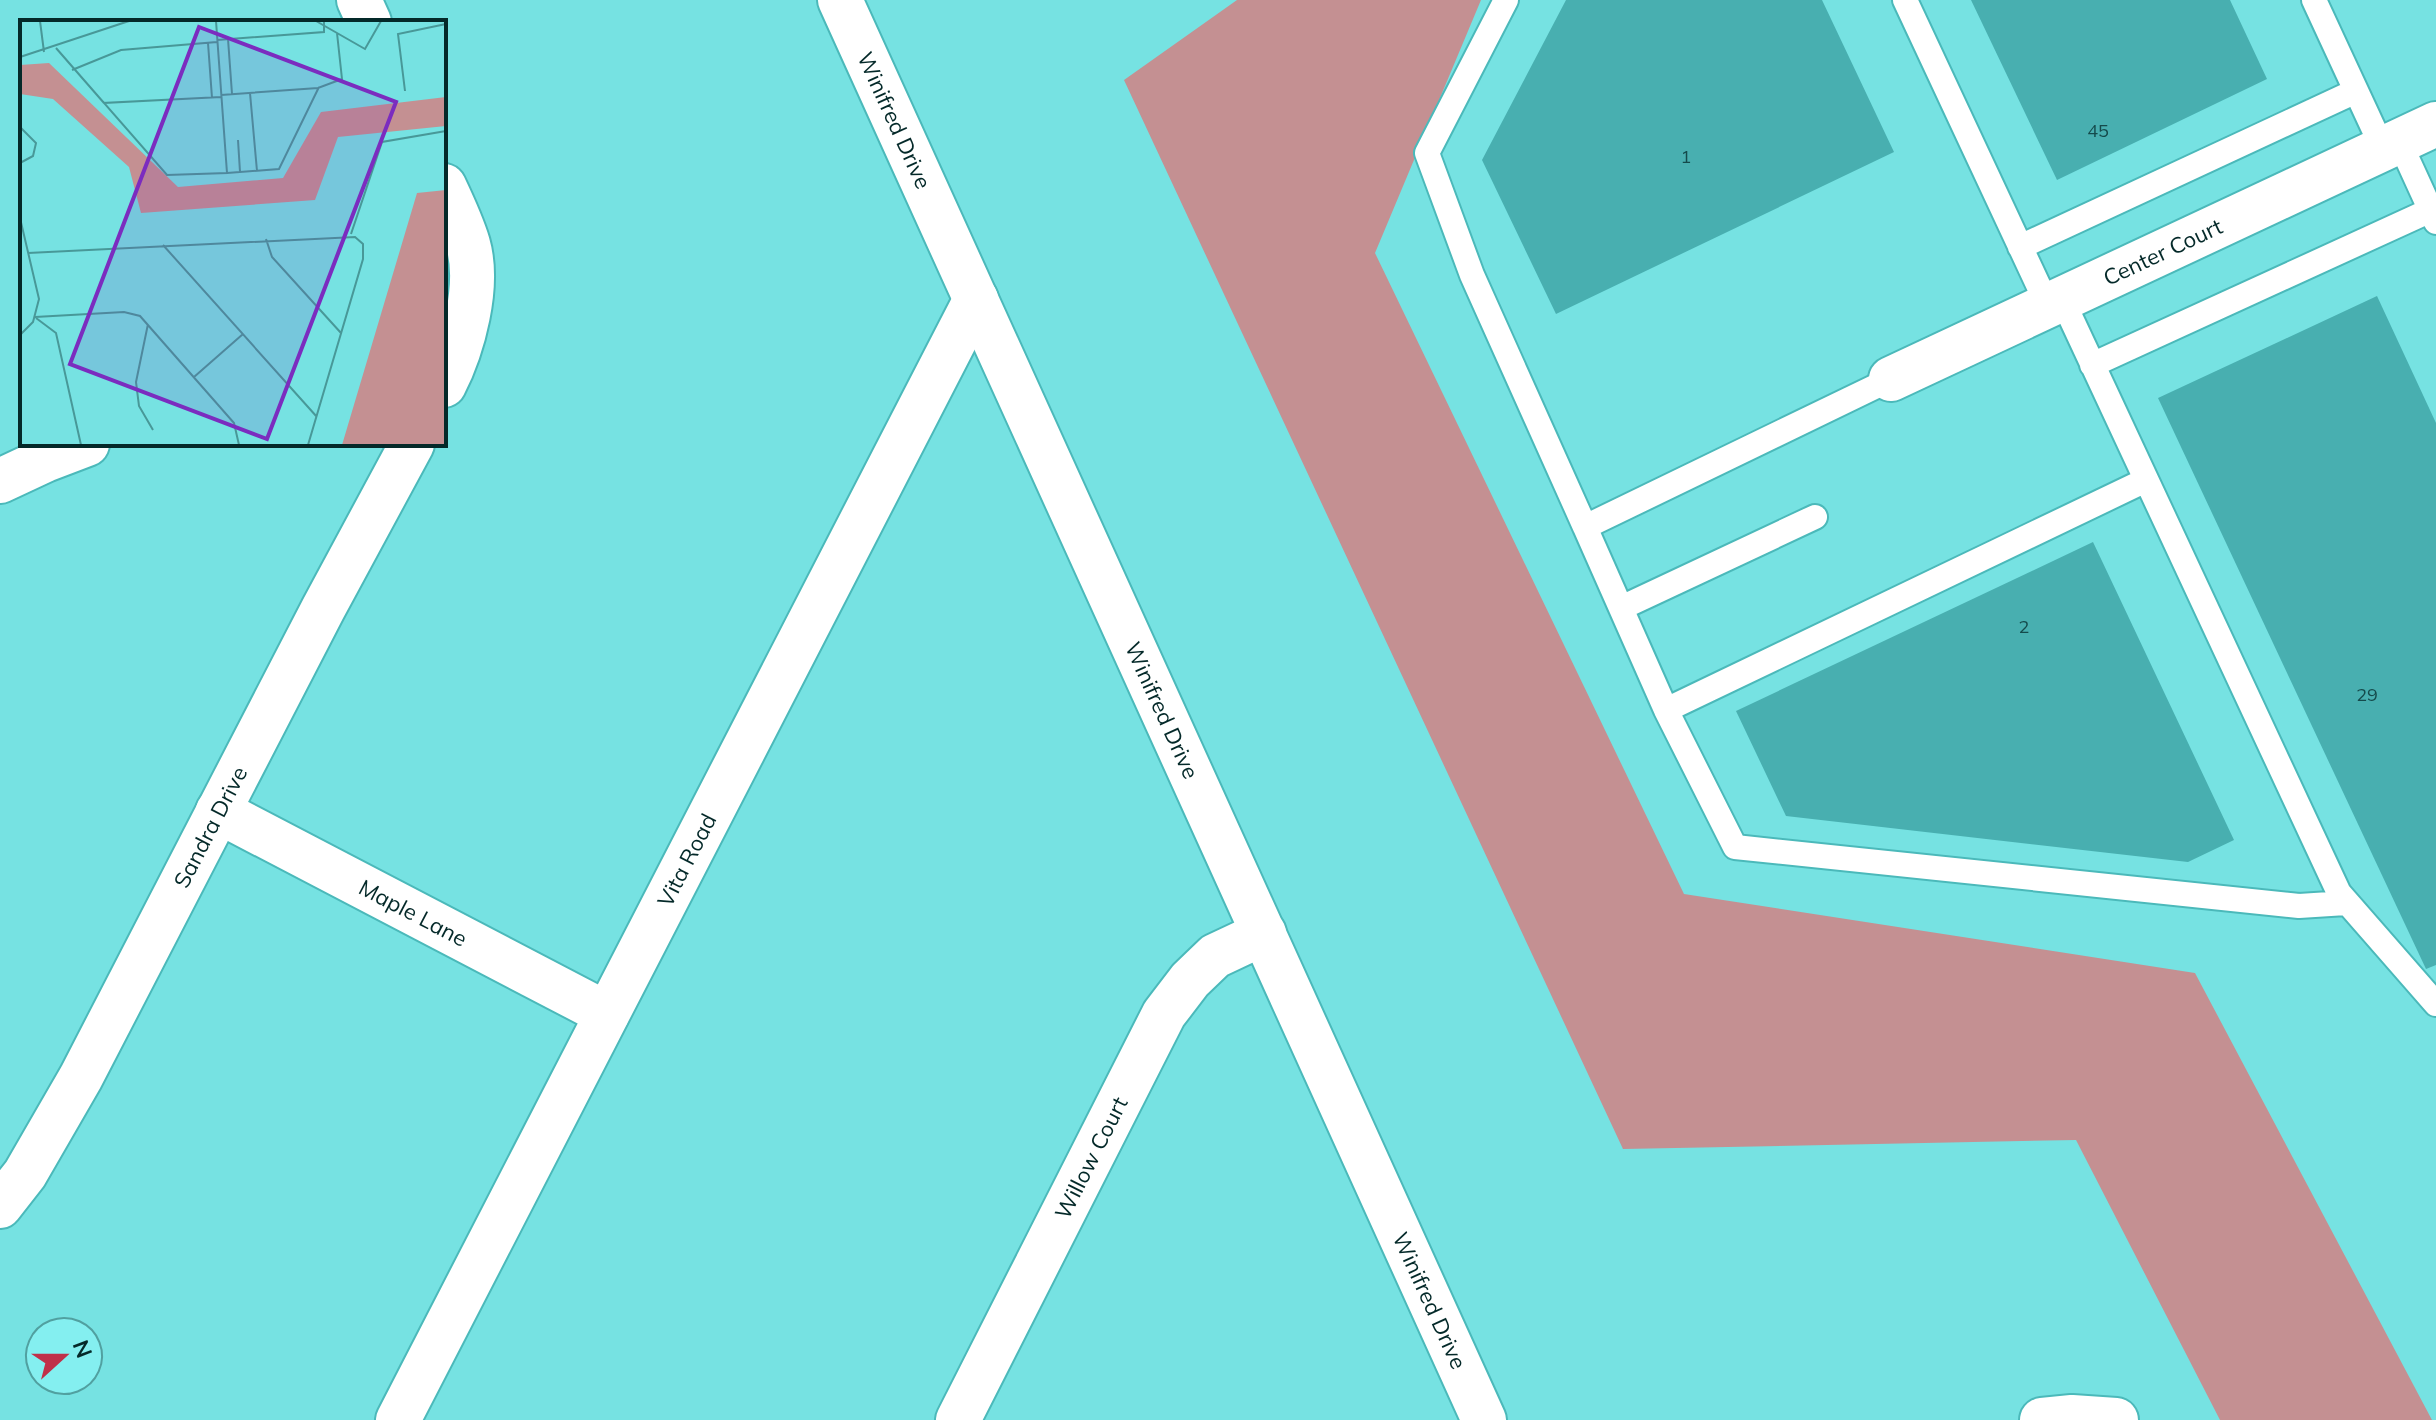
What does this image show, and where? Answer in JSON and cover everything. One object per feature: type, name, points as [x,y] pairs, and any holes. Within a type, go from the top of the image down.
[{"type":"street","points":[[359,0],[368,20]]},
{"type":"street","name":"Winifred Drive","points":[[840,0],[1484,1420]]},
{"type":"street","name":"Center Court","points":[[1891,379],[2406,138]]},
{"type":"street","points":[[446,191],[469,247],[472,286],[467,324],[446,380]]},
{"type":"street","name":"Vita Road","points":[[398,1420],[976,299]]},
{"type":"street","points":[[0,481],[82,446]]},
{"type":"street","name":"Sandra Drive","points":[[0,1206],[25,1174],[81,1077],[411,446]]},
{"type":"street","name":"Maple Lane","points":[[218,811],[607,1014]]},
{"type":"street","name":"Willow Court","points":[[958,1420],[1164,1014],[1190,980],[1215,956],[1264,933]]},
{"type":"street","points":[[2042,1420],[2072,1417],[2116,1420]]},
{"type":"lane","points":[[1506,0],[1427,153],[1472,275],[1666,710],[1735,847],[2299,906],[2346,903]]},
{"type":"lane","points":[[1905,0],[2020,247],[2092,365],[2339,893],[2436,1004]]},
{"type":"lane","points":[[2092,365],[2433,216],[2406,138],[2356,91],[2314,0]]},
{"type":"lane","points":[[2020,247],[2356,91]]},
{"type":"lane","points":[[1585,527],[1891,379]]},
{"type":"lane","points":[[1666,710],[2146,480]]},
{"type":"lane","points":[[1621,608],[1815,517]]},
{"type":"shaded area","points":[[1237,0],[1481,0],[1375,253],[1684,894],[2195,973],[2432,1420],[2220,1420],[2076,1140],[1623,1149],[1124,80]]},
{"type":"building","points":[[1566,0],[1822,0],[1894,152],[1556,314],[1482,160]]},
{"type":"building","points":[[1971,0],[2230,0],[2267,79],[2057,180]]},
{"type":"building","points":[[2377,296],[2436,423],[2436,965],[2426,969],[2158,398]]},
{"type":"building","points":[[2093,542],[2234,840],[2188,862],[1786,816],[1736,711]]}]
